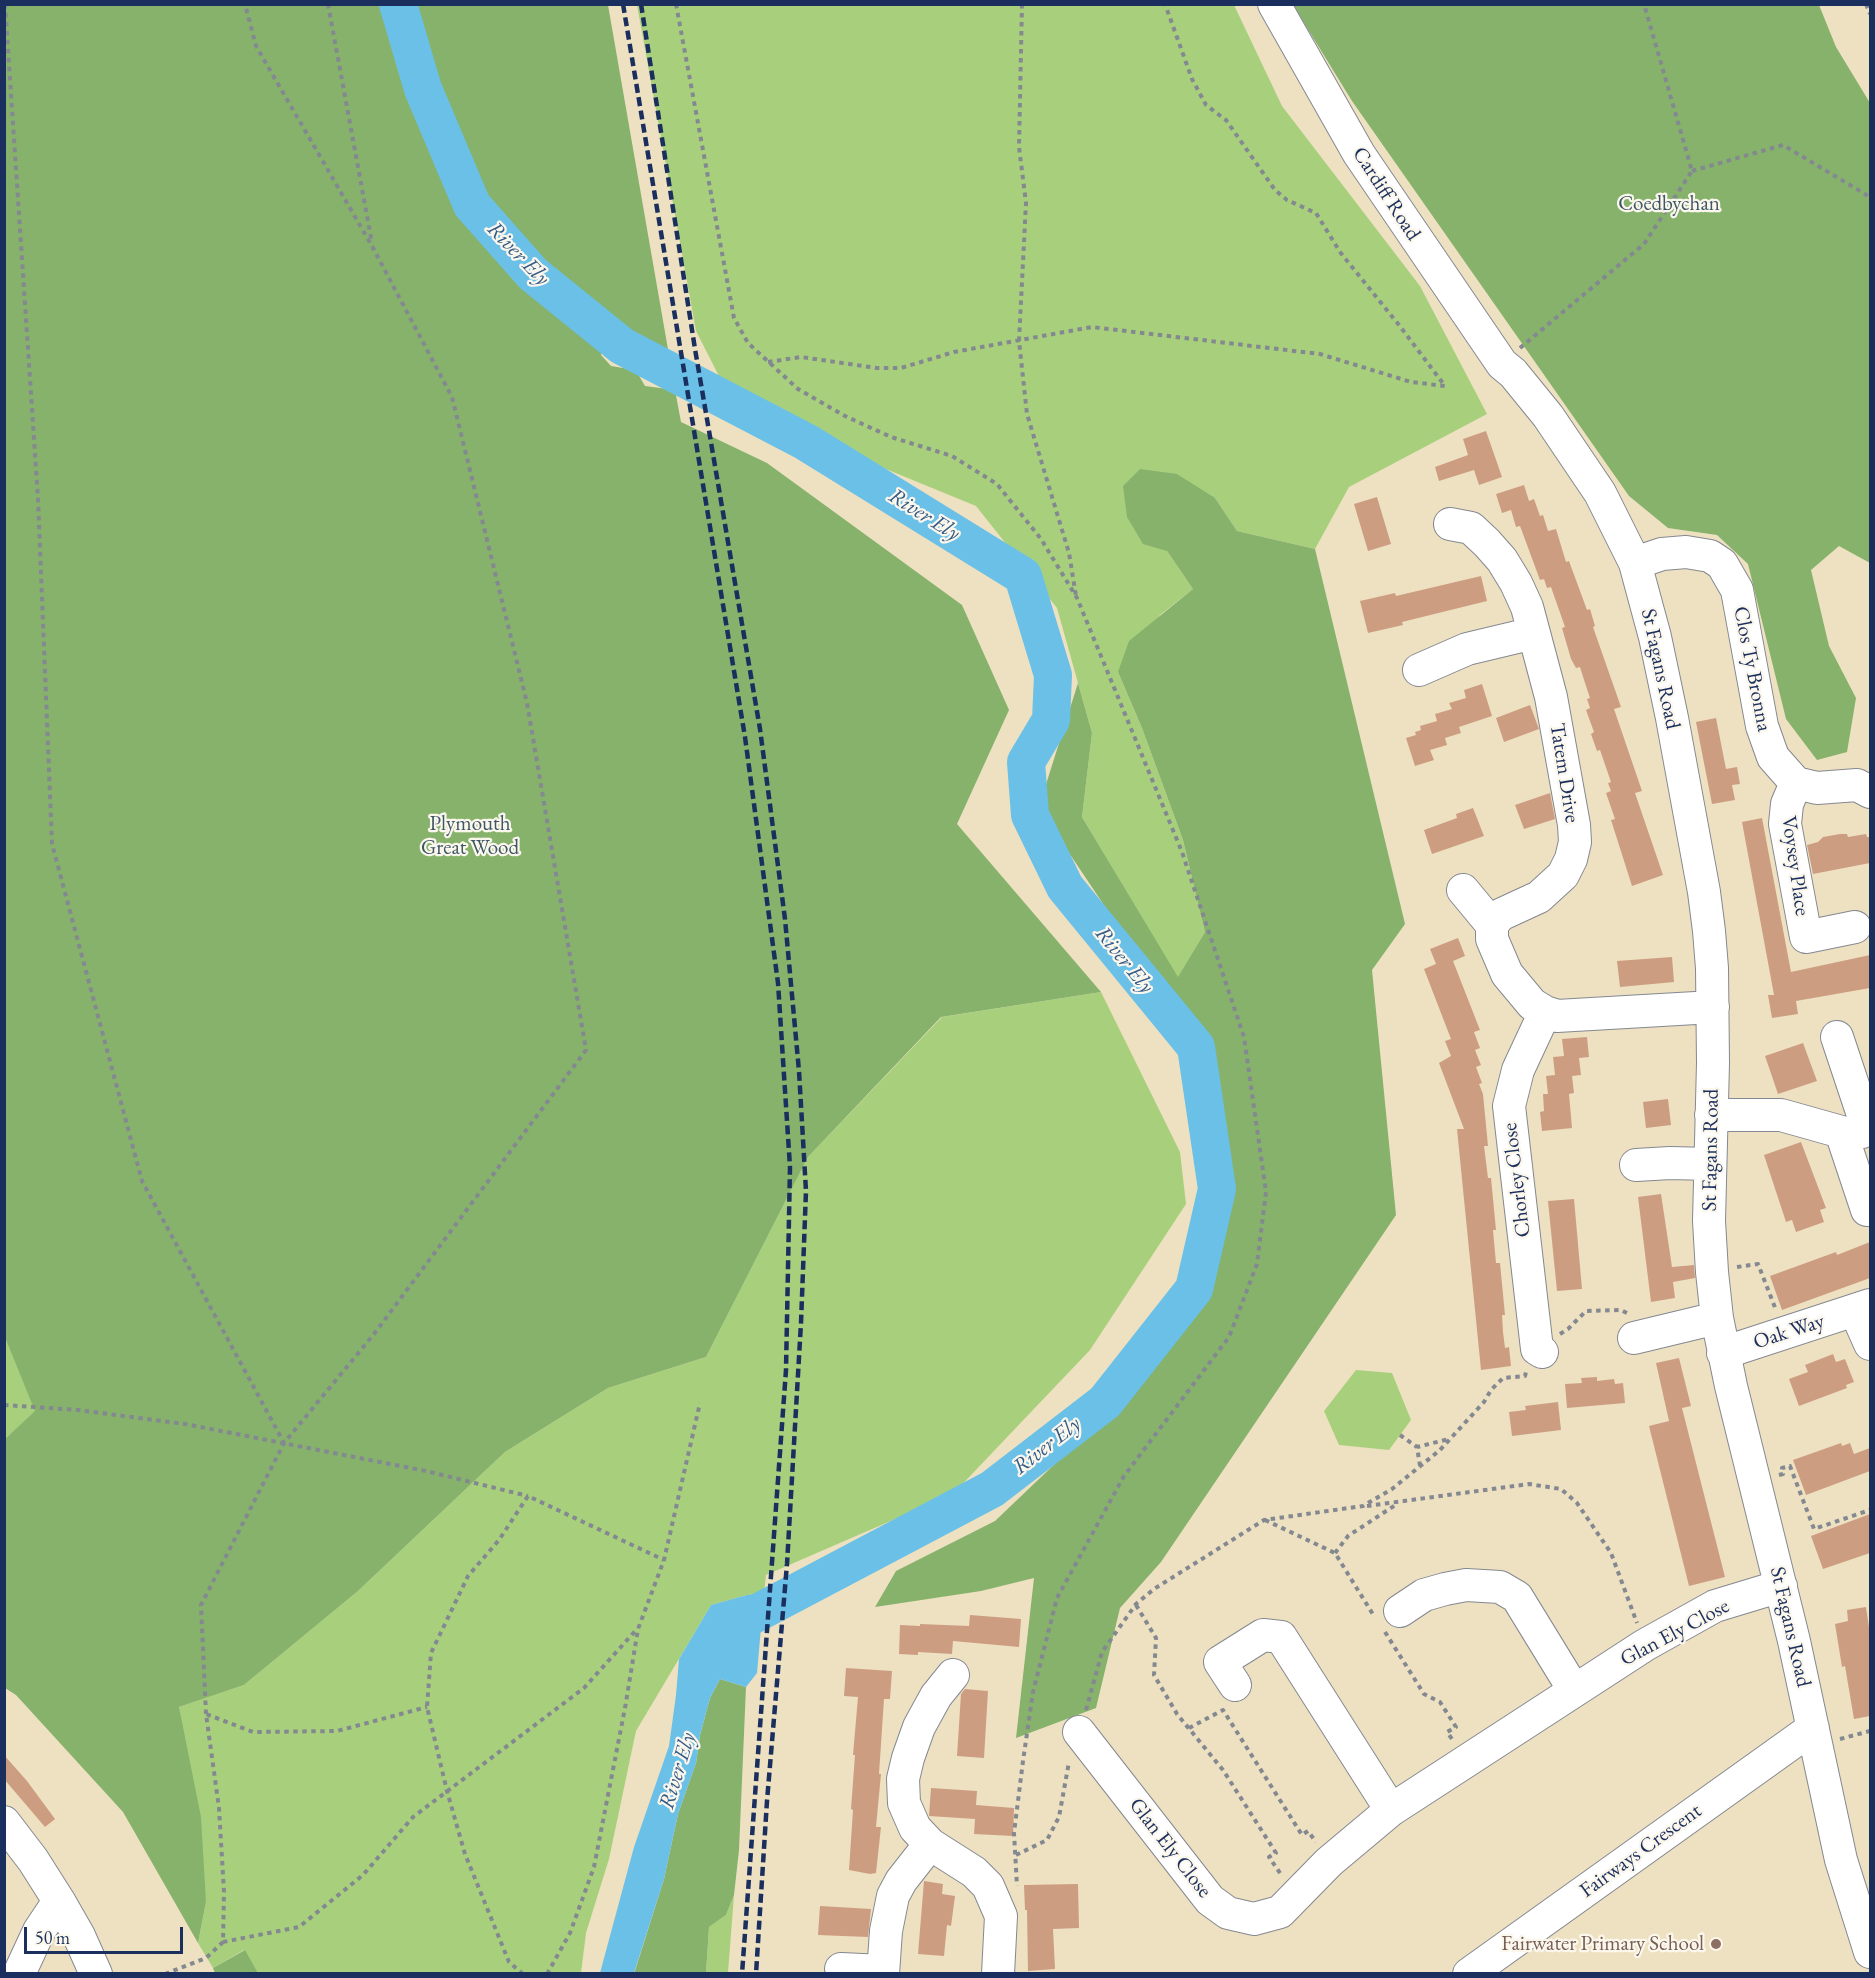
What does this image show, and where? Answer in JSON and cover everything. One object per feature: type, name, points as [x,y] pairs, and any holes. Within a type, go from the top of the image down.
[{"type":"street","name":"Cardiff Road","points":[[1274,4],[1359,154],[1507,369]]},
{"type":"street","name":"St Fagans Road","points":[[1507,369],[1548,416],[1600,493],[1635,563],[1655,637],[1704,892],[1709,931],[1713,1007],[1710,1164],[1712,1270],[1717,1318],[1723,1353],[1781,1586],[1841,1860],[1870,1952]]},
{"type":"street","name":"Tatem Drive","points":[[1450,524],[1471,528],[1502,560],[1520,591],[1551,698],[1561,743],[1574,825],[1575,842],[1571,859],[1563,875],[1539,897],[1500,915],[1492,925]]},
{"type":"street","name":"Clos Ty Bronna","points":[[1635,563],[1662,554],[1686,552],[1710,556],[1722,564],[1737,590],[1766,743],[1773,757],[1796,783]]},
{"type":"street","points":[[1419,670],[1467,649],[1534,633]]},
{"type":"street","points":[[1796,783],[1817,788],[1857,785],[1870,792]]},
{"type":"street","name":"Voysey Place","points":[[1796,783],[1787,804],[1785,825],[1806,937],[1855,927]]},
{"type":"street","points":[[1463,890],[1492,925],[1492,939],[1507,975],[1532,1004],[1545,1012],[1557,1016],[1572,1016],[1713,1007]]},
{"type":"street","name":"Chorley Close","points":[[1539,1351],[1509,1106],[1518,1070],[1545,1012]]},
{"type":"street","points":[[1837,1037],[1860,1130],[1867,1210]]},
{"type":"street","points":[[1711,1115],[1781,1115],[1860,1130]]},
{"type":"street","points":[[1636,1166],[1670,1163],[1710,1164]]},
{"type":"street","name":"Oak Way","points":[[1723,1353],[1863,1308],[1870,1344]]},
{"type":"street","points":[[1634,1327],[1717,1318]]},
{"type":"street","points":[[1401,1611],[1425,1595],[1444,1589],[1467,1585],[1500,1587],[1517,1597],[1574,1690]]},
{"type":"street","name":"Glan Ely Close","points":[[1079,1732],[1210,1900],[1228,1913],[1254,1918],[1280,1912],[1329,1862],[1391,1810],[1645,1645],[1714,1606],[1781,1586]]},
{"type":"street","points":[[1235,1685],[1220,1662],[1263,1635],[1281,1637],[1391,1810]]},
{"type":"street","points":[[953,1675],[936,1696],[919,1727],[903,1779],[904,1803],[915,1828],[930,1844],[974,1872],[988,1886],[1001,1916],[998,1974]]},
{"type":"street","name":"Fairways Crescent","points":[[1469,1974],[1813,1728]]},
{"type":"street","points":[[4,1822],[33,1860],[59,1901],[79,1936],[96,1974]]},
{"type":"street","points":[[841,1969],[883,1972],[886,1931],[893,1896],[911,1867],[930,1844]]},
{"type":"street","points":[[19,1974],[39,1931],[59,1901]]},
{"type":"path","points":[[5,4],[38,500],[52,844],[142,1181],[284,1443]]},
{"type":"path","points":[[223,1942],[224,1892],[219,1809],[206,1714],[201,1605],[284,1443],[374,1334],[586,1050],[527,703],[452,398],[372,246],[256,46],[245,4]]},
{"type":"path","points":[[328,4],[372,246]]},
{"type":"path","points":[[676,4],[734,318],[748,343],[798,389],[845,416],[891,437],[952,456],[997,484],[1041,539],[1077,598],[1182,852],[1244,1036],[1266,1192],[1257,1264],[1229,1337],[1124,1476],[1057,1598],[1033,1692],[1014,1833],[1017,1889]]},
{"type":"path","points":[[1022,4],[1019,147],[1026,203],[1019,341],[1027,414],[1069,553],[1077,598]]},
{"type":"path","points":[[767,362],[801,357],[877,368],[901,368],[954,352],[1092,327],[1320,354],[1411,382],[1445,386],[1340,252],[1316,213],[1287,200],[1275,190],[1226,120],[1206,105],[1192,79],[1166,4]]},
{"type":"path","points":[[1644,4],[1692,171]]},
{"type":"path","points":[[1866,4],[1870,14]]},
{"type":"path","points":[[1507,369],[1644,244],[1692,171],[1783,145],[1870,196]]},
{"type":"path","points":[[1712,1270],[1758,1264],[1778,1314]]},
{"type":"path","points":[[1568,1329],[1586,1311],[1622,1310],[1634,1327]]},
{"type":"path","points":[[1363,1506],[1392,1489],[1440,1450],[1503,1378],[1525,1376],[1539,1351]]},
{"type":"path","points":[[547,1974],[570,1933],[594,1866],[638,1629],[664,1560],[700,1403]]},
{"type":"path","points":[[4,1405],[78,1410],[185,1424],[426,1471],[528,1496],[664,1560]]},
{"type":"path","points":[[1400,1435],[1417,1447],[1420,1466]]},
{"type":"path","points":[[1417,1447],[1450,1439]]},
{"type":"path","points":[[1755,1482],[1783,1474],[1782,1468],[1790,1466],[1814,1529],[1870,1510]]},
{"type":"path","points":[[1016,1855],[1047,1840],[1059,1817],[1073,1743],[1079,1732],[1102,1652],[1136,1604],[1154,1589],[1264,1520],[1529,1484],[1561,1489],[1577,1503],[1611,1553],[1645,1645]]},
{"type":"path","points":[[523,1974],[509,1962],[465,1854],[427,1707],[431,1653],[468,1576],[500,1540],[528,1496]]},
{"type":"path","points":[[1335,1553],[1348,1536],[1399,1502]]},
{"type":"path","points":[[1264,1520],[1335,1553],[1424,1694],[1440,1702],[1456,1727],[1448,1732],[1466,1761]]},
{"type":"path","points":[[1136,1604],[1156,1638],[1154,1675],[1177,1714],[1223,1770],[1276,1853],[1269,1857],[1295,1897]]},
{"type":"path","points":[[165,1974],[206,1958],[223,1942],[299,1927],[363,1875],[413,1816],[584,1688],[638,1629]]},
{"type":"path","points":[[206,1714],[253,1732],[337,1731],[427,1707]]},
{"type":"path","points":[[1189,1728],[1223,1710],[1302,1835],[1308,1831],[1329,1862]]},
{"type":"green space","name":"Plymouth Great Wood","points":[[5,4],[608,5],[669,355],[656,355],[640,350],[619,350],[604,343],[601,355],[611,366],[629,369],[638,374],[645,386],[675,390],[681,422],[767,463],[962,605],[1009,710],[957,824],[1101,992],[941,1017],[808,1157],[706,1357],[608,1388],[505,1452],[358,1591],[244,1685],[179,1707],[201,1817],[206,1902],[198,1943],[123,1812],[16,1695],[5,1688],[5,1439],[35,1411],[4,1335]]},
{"type":"green space","points":[[637,5],[1234,5],[1282,106],[1420,286],[1487,414],[1349,487],[1315,549],[1237,531],[1215,498],[1167,551],[1193,589],[1160,615],[1118,672],[1142,728],[1183,840],[1205,932],[1178,978],[1082,817],[1092,733],[1057,608],[976,506],[854,456],[830,450],[722,382],[696,331]]},
{"type":"green space","name":"Coedbychan","points":[[1293,5],[1819,5],[1836,47],[1870,103],[1870,563],[1839,546],[1811,570],[1829,646],[1856,698],[1847,752],[1817,760],[1786,719],[1748,564],[1717,535],[1668,528],[1629,496],[1352,101]]},
{"type":"green space","points":[[1140,469],[1177,474],[1215,498],[1237,531],[1315,549],[1405,924],[1372,970],[1396,1215],[1161,1562],[1120,1608],[1096,1708],[1016,1738],[1034,1578],[981,1591],[875,1607],[896,1571],[995,1521],[1060,1459],[1127,1387],[1171,1315],[1222,1249],[1233,1188],[1211,1121],[1210,1072],[1175,1011],[1063,844],[1042,797],[1078,683],[1092,733],[1082,817],[1178,977],[1205,932],[1183,840],[1142,728],[1118,672],[1129,641],[1193,589],[1167,551],[1143,544],[1127,517],[1123,486]]},
{"type":"green space","points":[[1101,992],[1180,1152],[1186,1204],[1090,1350],[953,1494],[766,1575],[764,1594],[747,1595],[711,1605],[636,1731],[609,1859],[586,1933],[581,1973],[258,1973],[244,1950],[213,1968],[198,1943],[206,1902],[179,1707],[244,1685],[358,1591],[505,1452],[608,1388],[706,1357],[808,1157],[942,1017]]},
{"type":"green space","points":[[4,1335],[36,1411],[5,1439],[4,1439]]},
{"type":"green space","points":[[1356,1370],[1392,1373],[1411,1420],[1389,1450],[1339,1445],[1324,1411]]},
{"type":"green space","points":[[720,1679],[746,1687],[739,1850],[734,1895],[726,1915],[709,1927],[706,1973],[634,1974],[664,1879],[678,1814],[696,1763],[700,1735],[710,1698]]},
{"type":"green space","points":[[734,1895],[728,1973],[706,1974],[709,1927],[726,1915]]},
{"type":"green space","points":[[245,1950],[258,1973],[215,1973],[213,1968]]},
{"type":"water","points":[[764,1594],[757,1673],[746,1687],[720,1679],[710,1698],[700,1735],[696,1763],[678,1814],[664,1879],[634,1973],[600,1973],[634,1847],[669,1746],[679,1659],[711,1605],[747,1595]]},
{"type":"building","points":[[1486,431],[1502,477],[1479,485],[1474,470],[1439,481],[1435,467],[1468,455],[1463,439]]},
{"type":"building","points":[[1524,485],[1529,501],[1534,499],[1540,516],[1543,515],[1548,531],[1556,529],[1566,562],[1569,561],[1587,610],[1590,609],[1595,626],[1593,627],[1621,707],[1614,709],[1642,791],[1635,793],[1663,875],[1632,886],[1611,820],[1615,819],[1606,793],[1611,791],[1608,783],[1611,782],[1600,750],[1597,751],[1591,734],[1594,732],[1586,710],[1590,708],[1587,699],[1590,698],[1580,667],[1576,668],[1571,659],[1562,628],[1565,627],[1551,587],[1547,588],[1544,579],[1540,580],[1520,526],[1516,527],[1511,510],[1502,513],[1496,494]]},
{"type":"building","points":[[1377,497],[1391,544],[1368,551],[1354,504]]},
{"type":"building","points":[[1481,576],[1487,601],[1368,633],[1360,601],[1395,593],[1396,596]]},
{"type":"building","points":[[1482,684],[1492,716],[1459,727],[1461,733],[1445,738],[1447,745],[1430,750],[1434,760],[1415,766],[1406,738],[1416,735],[1415,732],[1421,730],[1420,726],[1437,721],[1435,714],[1452,709],[1449,703],[1466,698],[1464,690]]},
{"type":"building","points":[[1530,705],[1539,729],[1504,742],[1496,718]]},
{"type":"building","points":[[1716,718],[1726,769],[1737,767],[1740,784],[1732,785],[1735,800],[1712,804],[1696,722]]},
{"type":"building","points":[[1550,793],[1555,819],[1524,829],[1515,805]]},
{"type":"building","points":[[1473,808],[1484,836],[1432,854],[1424,830],[1457,818],[1456,814]]},
{"type":"building","points":[[1762,818],[1791,972],[1870,955],[1870,988],[1796,1001],[1798,1014],[1772,1018],[1768,995],[1774,995],[1742,822]]},
{"type":"building","points":[[1847,834],[1848,837],[1866,834],[1870,837],[1870,863],[1813,874],[1807,845],[1818,842],[1823,837]]},
{"type":"building","points":[[1458,938],[1465,956],[1453,961],[1480,1030],[1474,1032],[1480,1048],[1475,1050],[1481,1065],[1476,1067],[1482,1083],[1479,1084],[1483,1094],[1488,1146],[1484,1146],[1488,1178],[1491,1178],[1496,1230],[1493,1230],[1496,1263],[1500,1263],[1505,1315],[1502,1315],[1503,1332],[1505,1348],[1509,1347],[1511,1366],[1481,1370],[1457,1129],[1464,1129],[1439,1063],[1451,1056],[1445,1041],[1451,1039],[1424,969],[1436,964],[1430,949]]},
{"type":"building","points":[[1672,957],[1674,982],[1620,987],[1617,961]]},
{"type":"building","points":[[1587,1037],[1589,1057],[1579,1058],[1581,1075],[1572,1076],[1574,1093],[1569,1094],[1572,1128],[1542,1131],[1540,1112],[1544,1111],[1543,1094],[1548,1094],[1546,1076],[1555,1075],[1553,1057],[1564,1056],[1562,1039]]},
{"type":"building","points":[[1803,1043],[1817,1081],[1778,1094],[1765,1056]]},
{"type":"building","points":[[1668,1099],[1671,1125],[1646,1128],[1643,1102]]},
{"type":"building","points":[[1801,1142],[1826,1208],[1820,1210],[1824,1222],[1796,1232],[1792,1220],[1786,1222],[1764,1155]]},
{"type":"building","points":[[1661,1194],[1672,1267],[1694,1265],[1695,1278],[1673,1282],[1675,1298],[1651,1302],[1638,1197]]},
{"type":"building","points":[[1574,1199],[1582,1289],[1557,1291],[1548,1201]]},
{"type":"building","points":[[1870,1242],[1870,1278],[1782,1310],[1770,1276]]},
{"type":"building","points":[[1833,1354],[1836,1362],[1845,1359],[1854,1382],[1846,1385],[1847,1388],[1799,1406],[1789,1379],[1808,1372],[1805,1365]]},
{"type":"building","points":[[1679,1358],[1691,1406],[1682,1408],[1725,1577],[1689,1586],[1649,1426],[1669,1421],[1656,1363]]},
{"type":"building","points":[[1597,1377],[1597,1381],[1614,1379],[1615,1384],[1623,1383],[1625,1403],[1567,1408],[1565,1384],[1582,1383],[1581,1378]]},
{"type":"building","points":[[1558,1402],[1561,1430],[1512,1436],[1509,1412],[1526,1410],[1525,1406]]},
{"type":"building","points":[[1841,1443],[1842,1446],[1850,1443],[1854,1454],[1870,1448],[1870,1471],[1806,1495],[1793,1460]]},
{"type":"building","points":[[1870,1514],[1870,1553],[1823,1569],[1811,1536]]},
{"type":"building","points":[[1866,1607],[1870,1634],[1870,1716],[1854,1719],[1835,1624],[1848,1621],[1847,1610]]},
{"type":"building","points":[[970,1615],[1021,1619],[1019,1647],[953,1641],[952,1654],[918,1652],[918,1655],[899,1654],[900,1625],[969,1626]]},
{"type":"building","points":[[846,1668],[892,1671],[890,1699],[884,1699],[876,1827],[881,1827],[876,1873],[870,1874],[849,1870],[855,1755],[853,1755],[858,1697],[844,1696]]},
{"type":"building","points":[[965,1689],[988,1691],[984,1758],[957,1756],[961,1694]]},
{"type":"building","points":[[4,1755],[55,1819],[45,1827],[4,1779]]},
{"type":"building","points":[[931,1788],[977,1791],[976,1805],[1014,1808],[1013,1836],[974,1834],[975,1819],[929,1816]]},
{"type":"building","points":[[924,1881],[943,1884],[942,1894],[955,1896],[951,1926],[947,1925],[944,1956],[918,1954]]},
{"type":"building","points":[[1078,1884],[1079,1928],[1053,1929],[1055,1969],[1028,1971],[1027,1910],[1025,1910],[1024,1885]]},
{"type":"building","points":[[820,1906],[871,1909],[868,1937],[818,1935]]},
{"type":"waterway","name":"River Ely","points":[[398,4],[423,89],[472,205],[533,274],[622,346],[806,442],[1023,576],[1053,675],[1051,720],[1026,762],[1030,815],[1065,887],[1196,1047],[1217,1189],[1194,1289],[1105,1402],[992,1489],[721,1632],[720,1635]]},
{"type":"railway","points":[[623,4],[745,737],[778,983],[790,1167],[786,1370],[742,1974]]},
{"type":"railway","points":[[641,4],[695,349],[760,729],[785,919],[799,1071],[806,1191],[801,1323],[787,1564],[767,1801],[756,1974]]},
{"type":"place","name":"Fairwater Primary School","points":[[1716,1944]]}]
